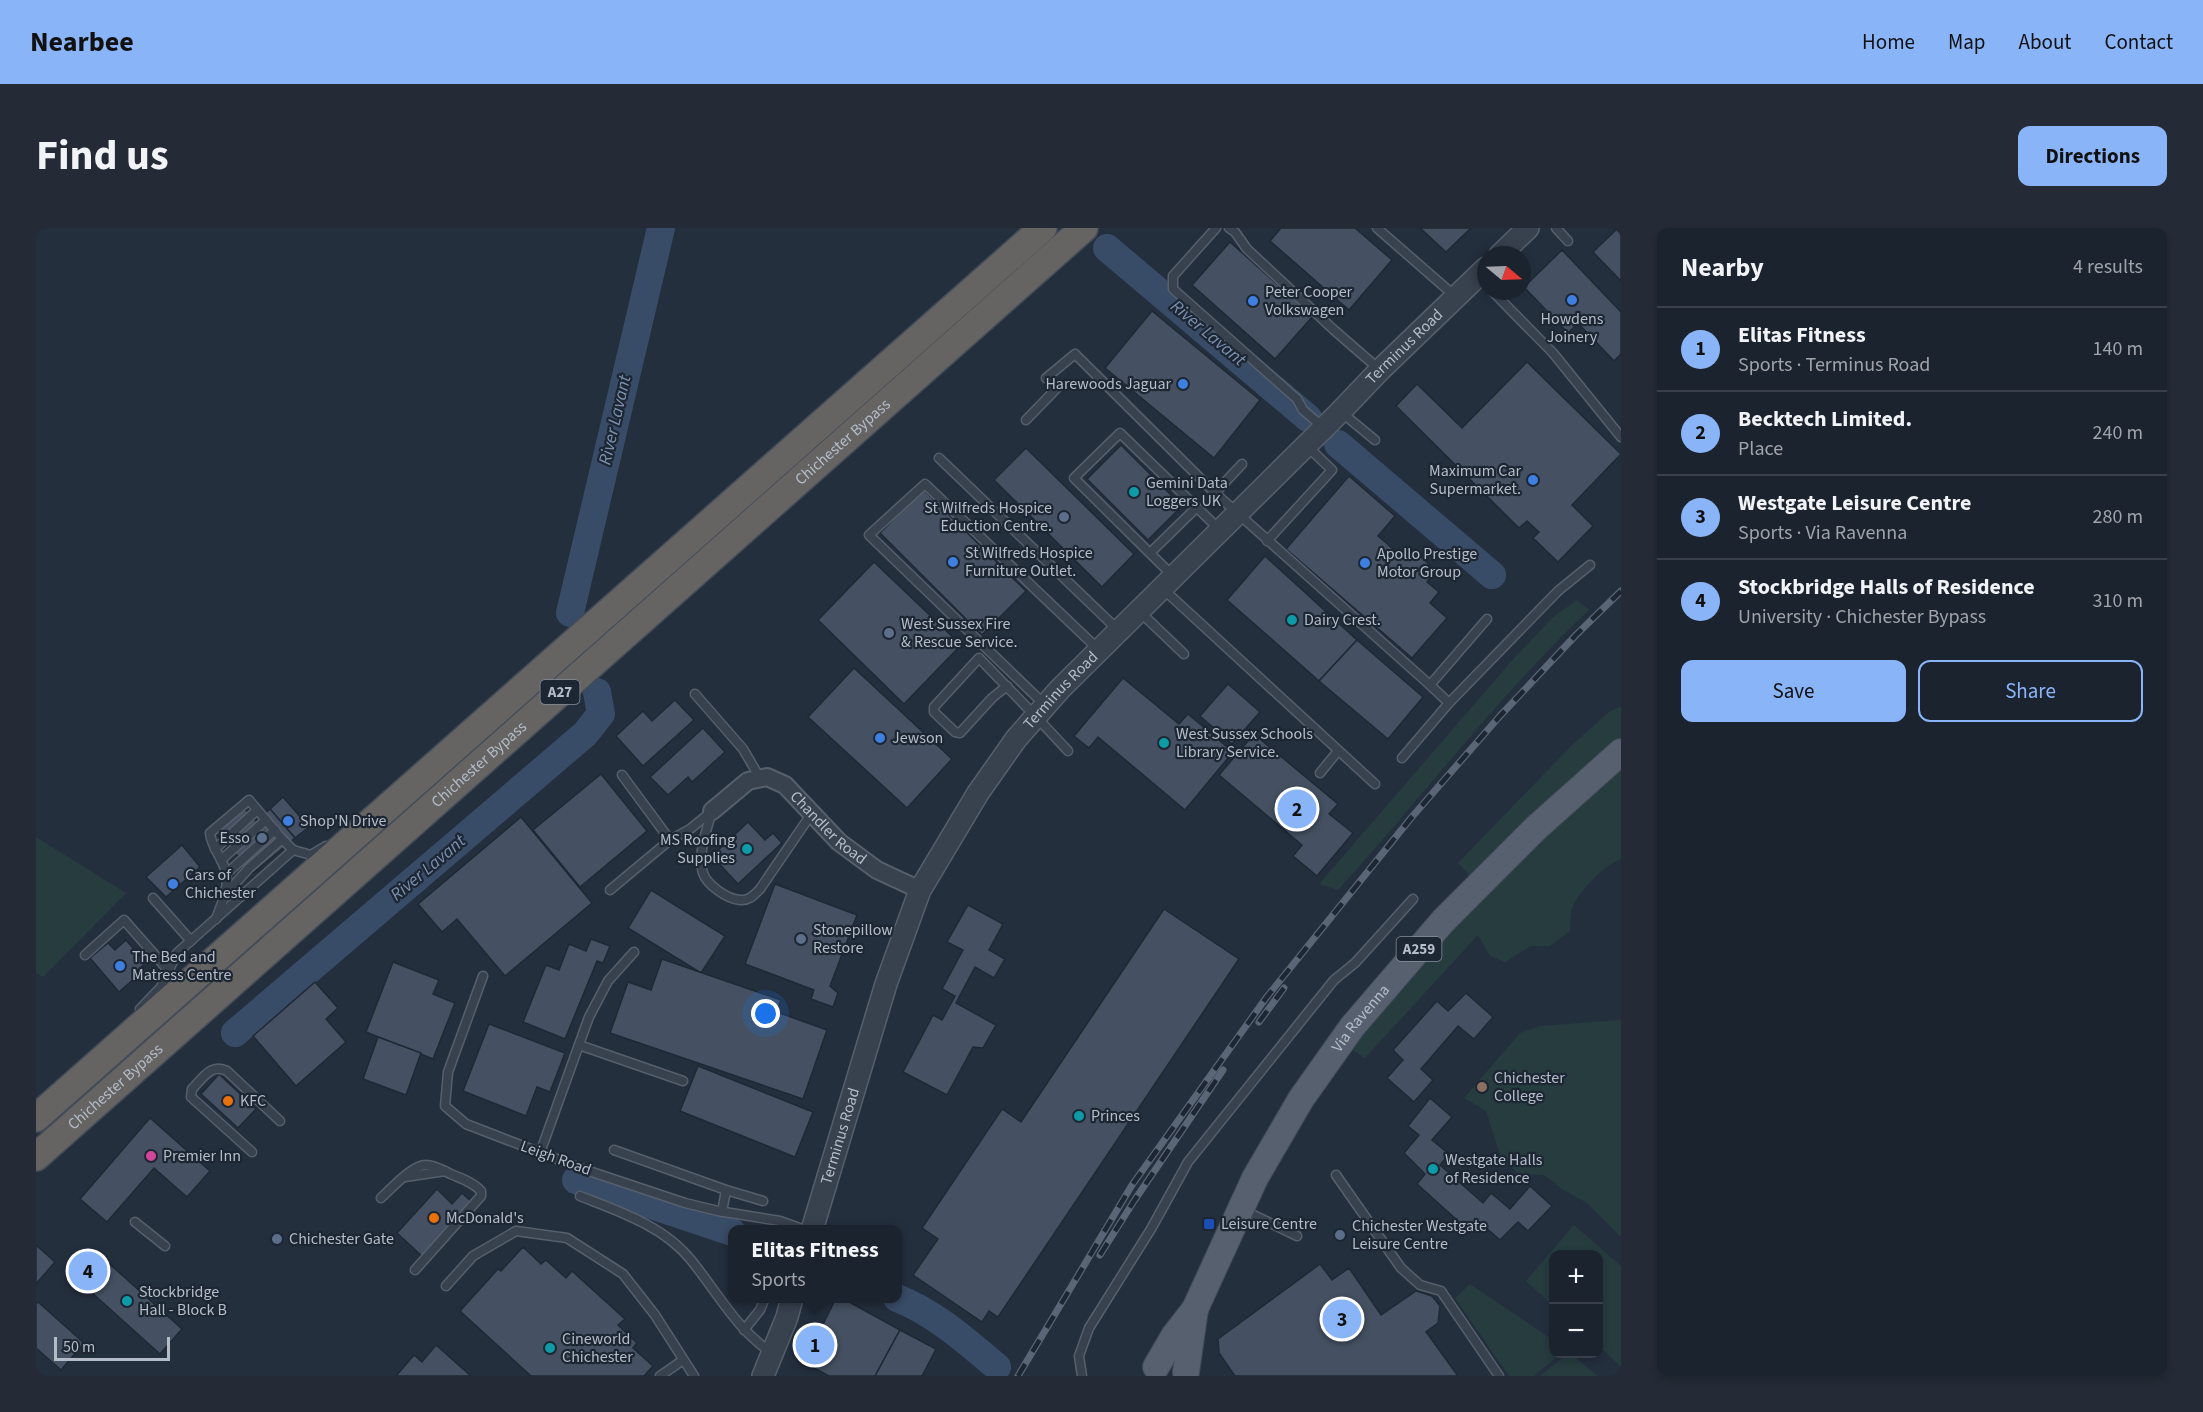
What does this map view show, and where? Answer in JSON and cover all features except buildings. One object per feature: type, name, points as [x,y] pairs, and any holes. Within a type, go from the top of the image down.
[{"type":"highway","name":"Chichester Bypass","points":[[36,1118],[1042,228]]},
{"type":"highway","name":"Chichester Bypass","points":[[36,1157],[1084,228]]},
{"type":"main road","name":"Via Ravenna","points":[[1150,1371],[1195,1309],[1255,1178],[1301,1100],[1373,1001],[1443,921],[1536,828],[1621,752]]},
{"type":"main road","name":"Via Ravenna","points":[[1188,1374],[1195,1309]]},
{"type":"main road","points":[[1150,1371],[1172,1365],[1188,1374]]},
{"type":"street","points":[[1509,246],[1528,228]]},
{"type":"street","name":"Terminus Road","points":[[814,1225],[886,984],[920,890],[978,793],[1016,739],[1040,710],[1099,650],[1380,370],[1456,298],[1477,285]]},
{"type":"street","name":"Chandler Road","points":[[760,778],[767,777],[785,785],[839,842],[877,870],[920,890]]},
{"type":"street","points":[[711,812],[748,781],[760,778]]},
{"type":"street","points":[[763,1376],[791,1303]]},
{"type":"lane","points":[[1216,228],[1173,276],[1173,289],[1297,399],[1303,410],[1324,428]]},
{"type":"lane","points":[[1229,228],[1235,232],[1247,249],[1380,370]]},
{"type":"lane","points":[[1377,228],[1456,298]]},
{"type":"lane","points":[[1556,228],[1568,241]]},
{"type":"lane","points":[[1504,300],[1553,353],[1621,437]]},
{"type":"lane","points":[[1026,420],[1058,387],[1046,378],[1075,354],[1237,514],[1449,703]]},
{"type":"lane","points":[[1340,412],[1375,440]]},
{"type":"lane","points":[[1220,531],[1120,433],[1074,478],[1150,553],[1167,582],[1338,751],[1375,784]]},
{"type":"lane","points":[[1267,541],[1332,470],[1306,446]]},
{"type":"lane","points":[[939,458],[1118,631]]},
{"type":"lane","points":[[1215,493],[1242,464]]},
{"type":"lane","points":[[1068,751],[1040,710],[869,535],[925,484],[1099,650]]},
{"type":"lane","points":[[1150,553],[1196,508]]},
{"type":"lane","points":[[1402,758],[1449,703],[1558,591],[1590,565]]},
{"type":"lane","points":[[1139,610],[1184,654]]},
{"type":"lane","points":[[1430,685],[1487,619]]},
{"type":"lane","points":[[1007,686],[992,698],[960,733],[955,732],[937,716],[934,706],[979,658],[1007,686],[1040,710]]},
{"type":"lane","points":[[695,694],[743,749],[760,778]]},
{"type":"lane","points":[[1320,773],[1338,751]]},
{"type":"lane","points":[[622,775],[670,840]]},
{"type":"lane","points":[[216,919],[225,895],[227,879],[221,860],[211,842],[210,833],[249,800],[293,850],[311,855],[381,815]]},
{"type":"lane","points":[[215,849],[257,810]]},
{"type":"lane","points":[[610,890],[670,840],[690,829],[711,812]]},
{"type":"lane","points":[[711,812],[702,855],[703,873],[714,887],[740,900],[751,898],[760,889],[812,813]]},
{"type":"lane","points":[[221,860],[266,820]]},
{"type":"lane","points":[[226,874],[275,830]]},
{"type":"lane","points":[[225,895],[249,868],[282,838]]},
{"type":"lane","points":[[133,1017],[161,987],[177,953],[293,850]]},
{"type":"lane","points":[[153,898],[191,941]]},
{"type":"lane","points":[[1082,1376],[1079,1356],[1089,1328],[1151,1229],[1194,1153],[1334,980],[1355,963],[1413,899]]},
{"type":"lane","points":[[85,955],[124,920],[169,970]]},
{"type":"lane","points":[[540,1153],[589,1017],[608,981],[634,952]]},
{"type":"lane","name":"Leigh Road","points":[[483,976],[448,1072],[445,1106],[466,1124],[540,1153],[675,1200],[722,1212],[780,1221],[791,1225]]},
{"type":"lane","points":[[85,1074],[118,1032]]},
{"type":"lane","points":[[579,1045],[683,1081]]},
{"type":"lane","points":[[252,1152],[191,1097],[192,1089],[212,1069],[219,1068],[227,1071],[280,1121]]},
{"type":"lane","points":[[614,1150],[763,1201]]},
{"type":"lane","points":[[381,1198],[416,1167],[424,1164],[445,1171],[476,1186],[481,1191],[481,1196],[415,1270]]},
{"type":"lane","points":[[1336,1175],[1401,1268],[1420,1285],[1441,1291],[1498,1376]]},
{"type":"lane","points":[[722,1212],[726,1190]]},
{"type":"lane","points":[[580,1196],[645,1224],[681,1249],[744,1330],[772,1353]]},
{"type":"lane","points":[[1240,1208],[1297,1236]]},
{"type":"lane","points":[[135,1222],[165,1246]]},
{"type":"lane","points":[[446,1286],[472,1256],[516,1231],[567,1239],[623,1274],[655,1315],[694,1376]]},
{"type":"lane","points":[[744,1330],[763,1303]]},
{"type":"lane","points":[[660,1376],[683,1360]]},
{"type":"green space","points":[[1577,600],[1589,610],[1523,677],[1338,890],[1319,884],[1509,664],[1553,617]]},
{"type":"green space","points":[[1621,706],[1621,740],[1472,878],[1458,863],[1572,745],[1609,712]]},
{"type":"green space","points":[[1621,764],[1621,859],[1601,872],[1576,900],[1572,909],[1570,931],[1550,946],[1531,946],[1505,962],[1490,956],[1478,935],[1365,1058],[1349,1048],[1449,926]]},
{"type":"green space","points":[[36,837],[126,893],[43,977],[36,973]]},
{"type":"green space","points":[[1621,1020],[1621,1237],[1587,1203],[1562,1189],[1544,1175],[1518,1174],[1500,1155],[1486,1111],[1464,1098],[1520,1033],[1540,1026]]},
{"type":"green space","points":[[1574,1225],[1603,1250],[1553,1250]]},
{"type":"green space","points":[[1603,1250],[1621,1266],[1621,1367],[1603,1350]]},
{"type":"green space","points":[[1549,1254],[1549,1302],[1526,1281]]},
{"type":"green space","points":[[1470,1284],[1549,1337],[1549,1358],[1555,1358],[1534,1376],[1509,1376],[1455,1298]]},
{"type":"green space","points":[[1562,1358],[1576,1358],[1598,1376],[1540,1376]]},
{"type":"waterway","name":"River Lavant","points":[[570,613],[661,228]]},
{"type":"waterway","name":"River Lavant","points":[[1107,248],[1308,418]]},
{"type":"waterway","name":"River Lavant","points":[[1338,444],[1492,575]]},
{"type":"waterway","name":"River Lavant","points":[[235,1033],[585,734],[601,714],[597,692]]},
{"type":"waterway","name":"River Lavant","points":[[576,1180],[728,1231]]},
{"type":"waterway","name":"River Lavant","points":[[902,1300],[937,1320],[997,1367]]},
{"type":"railway","points":[[1018,1376],[1132,1185],[1266,998],[1411,818],[1499,717],[1621,591]]},
{"type":"railway","points":[[1259,1022],[1284,988]]},
{"type":"railway","points":[[1100,1255],[1223,1070]]},
{"type":"place","name":"Howdens Joinery","points":[[1572,300]]},
{"type":"place","name":"Peter Cooper Volkswagen","points":[[1253,301]]},
{"type":"place","name":"Harewoods Jaguar","points":[[1183,384]]},
{"type":"place","name":"Maximum Car Supermarket.","points":[[1533,480]]},
{"type":"place","name":"Gemini Data Loggers UK","points":[[1134,492]]},
{"type":"place","name":"St Wilfreds Hospice Eduction Centre.","points":[[1064,517]]},
{"type":"place","name":"St Wilfreds Hospice Furniture Outlet.","points":[[953,562]]},
{"type":"place","name":"Apollo Prestige Motor Group","points":[[1365,563]]},
{"type":"place","name":"Dairy Crest.","points":[[1292,620]]},
{"type":"place","name":"West Sussex Fire & Rescue Service.","points":[[889,633]]},
{"type":"place","name":"Jewson","points":[[880,738]]},
{"type":"place","name":"West Sussex Schools Library Service.","points":[[1164,743]]},
{"type":"place","name":"Becktech Limited.","points":[[1297,809]]},
{"type":"place","name":"Shop'N Drive","points":[[288,821]]},
{"type":"place","name":"Esso","points":[[262,838]]},
{"type":"place","name":"MS Roofing Supplies","points":[[747,849]]},
{"type":"place","name":"Cars of Chichester","points":[[173,884]]},
{"type":"place","name":"Stonepillow Restore","points":[[801,939]]},
{"type":"place","name":"The Bed and Matress Centre","points":[[120,966]]},
{"type":"place","name":"Chichester College","points":[[1482,1087]]},
{"type":"place","name":"KFC","points":[[228,1101]]},
{"type":"place","name":"Princes","points":[[1079,1116]]},
{"type":"place","name":"Premier Inn","points":[[151,1156]]},
{"type":"place","name":"Westgate Halls of Residence","points":[[1433,1169]]},
{"type":"place","name":"McDonald's","points":[[434,1218]]},
{"type":"place","name":"Leisure Centre","points":[[1209,1224]]},
{"type":"place","name":"Chichester Westgate Leisure Centre","points":[[1340,1235]]},
{"type":"place","name":"Chichester Gate","points":[[277,1239]]},
{"type":"place","name":"Stockbridge Halls of Residence","points":[[88,1271]]},
{"type":"place","name":"Stockbridge Hall - Block B","points":[[127,1301]]},
{"type":"place","name":"Westgate Leisure Centre","points":[[1342,1319]]},
{"type":"place","name":"Elitas Fitness","points":[[815,1345]]},
{"type":"place","name":"Cineworld Chichester","points":[[550,1348]]}]
